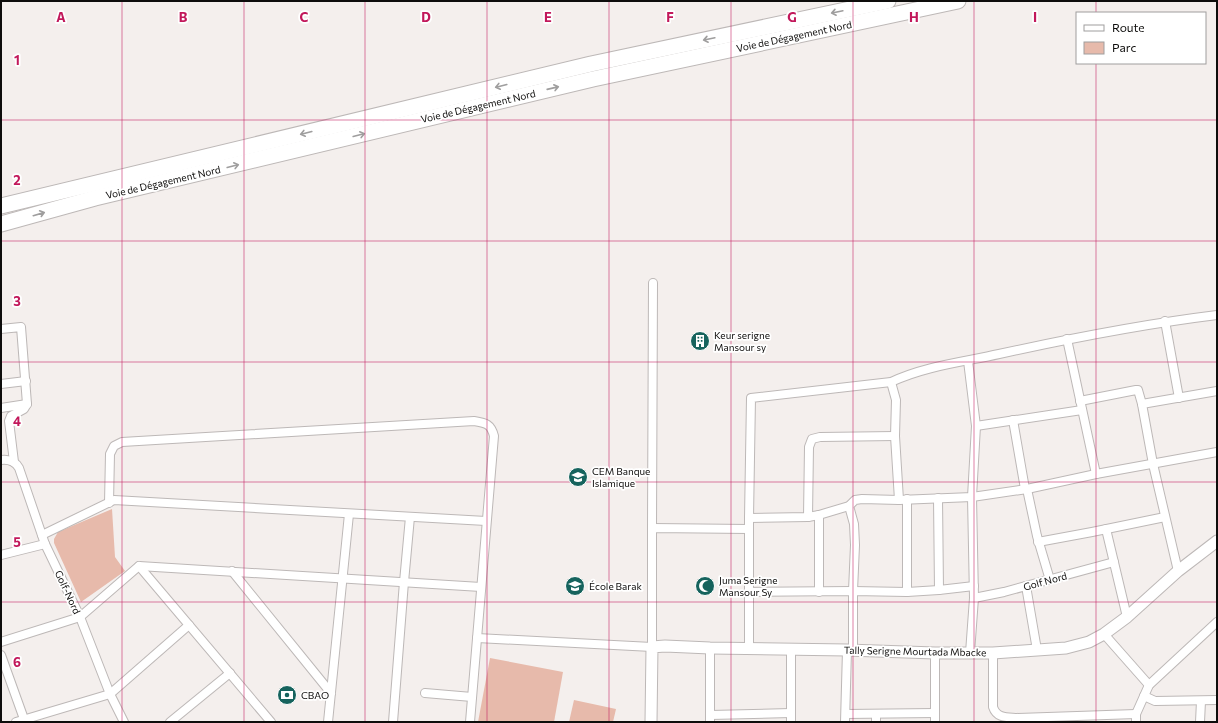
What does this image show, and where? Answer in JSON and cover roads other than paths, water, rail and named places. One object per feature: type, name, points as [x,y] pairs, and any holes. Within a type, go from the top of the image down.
[{"type":"highway","name":"Voie de Dégagement Nord","points":[[1,206],[590,64],[888,1]]},
{"type":"highway","name":"Voie de Dégagement Nord","points":[[4,225],[95,198],[586,81],[958,1]]},
{"type":"street","points":[[651,722],[653,283]]},
{"type":"street","points":[[749,648],[748,592],[752,398],[891,382],[919,371],[1067,339],[1165,321],[1217,315]]},
{"type":"street","points":[[1165,321],[1179,398]]},
{"type":"street","points":[[1,329],[20,327],[27,404],[24,409],[11,416],[9,421],[14,462],[9,460],[1,460]]},
{"type":"street","points":[[1067,339],[1096,474]]},
{"type":"street","points":[[968,361],[976,426],[972,497],[974,598],[970,653]]},
{"type":"street","points":[[1,384],[26,381]]},
{"type":"street","points":[[891,382],[896,400],[895,436],[903,499],[907,592]]},
{"type":"street","points":[[1080,401],[1136,390],[1139,392],[1153,464],[1178,571]]},
{"type":"street","points":[[1142,404],[1217,391]]},
{"type":"street","points":[[1,408],[27,404]]},
{"type":"street","points":[[976,426],[1082,410]]},
{"type":"street","points":[[1012,420],[1038,542],[1050,580]]},
{"type":"street","points":[[109,503],[110,454],[114,446],[122,442],[474,421],[489,425],[493,430],[494,436],[470,722]]},
{"type":"street","points":[[808,517],[809,447],[812,439],[820,437],[895,436]]},
{"type":"street","points":[[749,518],[808,517],[849,506],[855,500],[862,499],[972,497],[1026,489],[1096,474],[1217,452]]},
{"type":"street","name":"Golf-Nord","points":[[14,462],[19,468],[45,544],[80,617],[110,694],[124,722]]},
{"type":"street","points":[[938,498],[939,590]]},
{"type":"street","points":[[42,535],[114,500],[486,521]]},
{"type":"street","points":[[849,506],[854,524],[855,544],[846,718],[876,718],[935,713]]},
{"type":"street","points":[[328,722],[349,514]]},
{"type":"street","points":[[818,592],[819,515]]},
{"type":"street","points":[[393,722],[410,517]]},
{"type":"street","points":[[1038,542],[1165,517]]},
{"type":"street","points":[[652,528],[749,529]]},
{"type":"street","points":[[1106,529],[1127,617]]},
{"type":"street","name":"Tally Serigne Mourtada Mbacke","points":[[652,647],[665,646],[935,653],[993,653],[1078,646],[1104,634],[1127,617],[1178,571],[1217,541]]},
{"type":"street","points":[[1,556],[45,544]]},
{"type":"street","name":"Golf Nord","points":[[974,598],[1004,592],[1114,562]]},
{"type":"street","points":[[1,642],[80,617],[139,566],[481,587]]},
{"type":"street","points":[[139,566],[270,722]]},
{"type":"street","points":[[232,571],[331,693]]},
{"type":"street","points":[[748,592],[818,592],[853,590],[907,592],[974,586]]},
{"type":"street","points":[[1026,586],[1038,650]]},
{"type":"street","points":[[993,653],[993,707],[994,712],[1000,716],[1018,720],[1136,718],[1149,686],[1217,622]]},
{"type":"street","points":[[1,655],[20,721],[37,719],[110,694],[189,625]]},
{"type":"street","points":[[1104,634],[1149,686]]},
{"type":"street","points":[[477,638],[652,647]]},
{"type":"street","points":[[710,648],[710,718],[791,713]]},
{"type":"street","points":[[791,649],[791,722]]},
{"type":"street","points":[[935,653],[935,722]]},
{"type":"street","points":[[170,722],[230,673]]},
{"type":"street","points":[[425,693],[472,697]]},
{"type":"street","points":[[1144,696],[1155,701],[1217,700]]},
{"type":"street","points":[[1200,722],[1201,701]]},
{"type":"place","name":"Keur serigne Mansour sy","points":[[700,341]]},
{"type":"place","name":"CEM Banque Islamique","points":[[578,477]]},
{"type":"place","name":"École Barak","points":[[575,586]]},
{"type":"place","name":"Juma Serigne Mansour Sy","points":[[705,586]]},
{"type":"place","name":"CBAO","points":[[287,695]]}]
